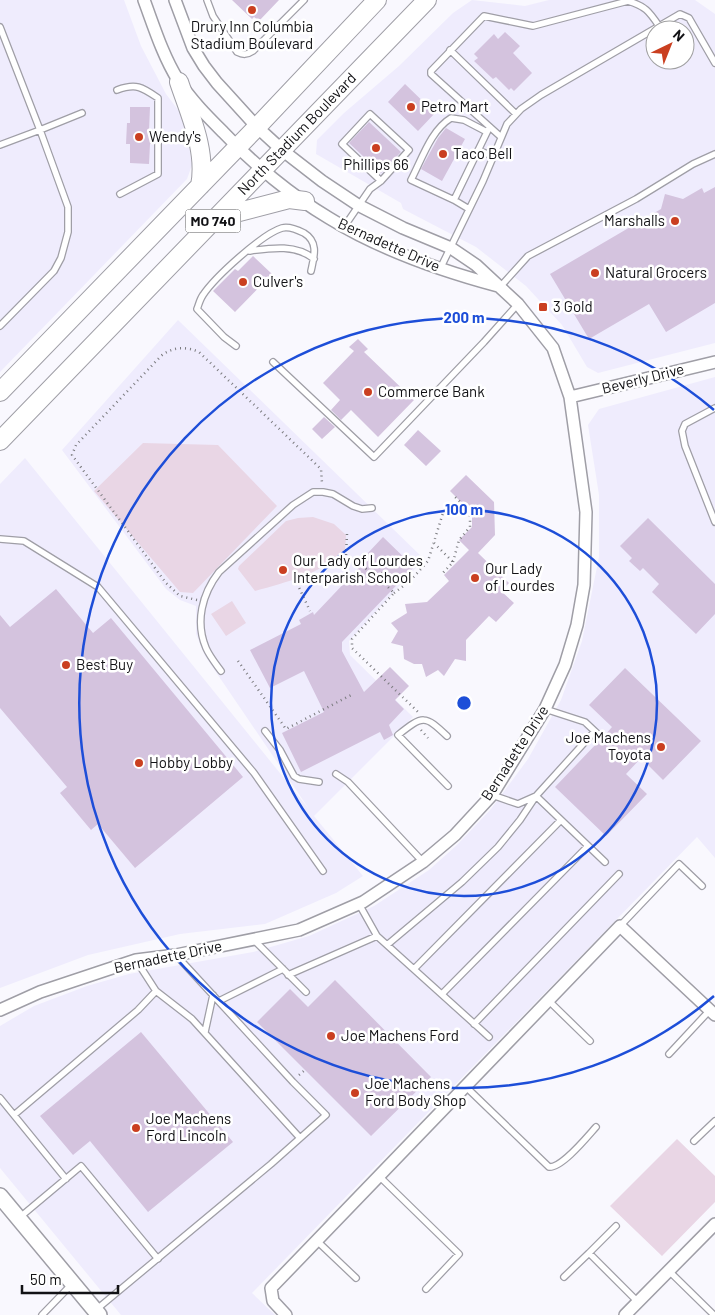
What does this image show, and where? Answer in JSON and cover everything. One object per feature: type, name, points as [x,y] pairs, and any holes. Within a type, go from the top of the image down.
[{"type":"main road","name":"MO 740","points":[[0,392],[257,127],[377,0]]},
{"type":"main road","name":"North Stadium Boulevard","points":[[0,441],[426,0]]},
{"type":"main road","points":[[179,82],[194,128],[203,165],[200,186]]},
{"type":"main road","points":[[215,218],[289,199],[305,201]]},
{"type":"street","name":"Bernadette Drive","points":[[144,0],[167,62],[179,82],[195,103],[262,170],[344,227],[440,269],[500,287]]},
{"type":"street","name":"Bernadette Drive","points":[[0,1010],[40,992],[136,960],[176,955],[299,930],[359,904],[423,862],[455,834],[492,795],[545,709],[565,664],[577,625],[584,585],[586,512],[570,397],[553,348],[518,304],[476,265],[451,248],[403,228],[358,205],[322,181],[282,150],[257,127],[204,66],[193,48],[175,0]]},
{"type":"street","name":"Beverly Drive","points":[[570,397],[715,362]]},
{"type":"street","points":[[286,1315],[273,1301],[271,1288],[620,926],[712,1013]]},
{"type":"street","points":[[0,1196],[97,1313]]},
{"type":"street","points":[[625,1315],[715,1224]]},
{"type":"lane","points":[[207,0],[213,16],[237,52],[247,55],[304,0]]},
{"type":"lane","points":[[488,129],[431,74],[431,71],[450,50],[484,16],[533,26],[628,1],[641,5],[650,12],[655,20]]},
{"type":"lane","points":[[670,20],[680,14],[690,20]]},
{"type":"lane","points":[[0,27],[68,207],[68,232],[61,258],[54,271],[0,326]]},
{"type":"lane","points":[[695,28],[715,63]]},
{"type":"lane","points":[[440,269],[507,124],[516,114],[541,95],[645,34]]},
{"type":"lane","points":[[450,50],[516,114]]},
{"type":"lane","points":[[118,90],[128,86],[142,87],[158,98],[158,174],[120,194]]},
{"type":"lane","points":[[0,145],[82,113]]},
{"type":"lane","points":[[344,227],[370,189],[381,180],[409,150],[396,142],[379,127],[370,114],[342,144],[355,153],[381,180]]},
{"type":"lane","points":[[469,209],[411,180],[436,133],[443,123],[451,118],[464,120],[488,129],[501,137]]},
{"type":"lane","points":[[454,200],[488,129]]},
{"type":"lane","points":[[478,150],[492,156]]},
{"type":"lane","points":[[500,287],[528,256],[636,199],[694,164],[715,154]]},
{"type":"lane","points":[[236,346],[224,337],[197,309],[202,295],[223,273],[248,251],[271,234],[283,228],[297,229],[309,236],[315,252],[311,271]]},
{"type":"lane","points":[[248,251],[289,248],[306,252],[314,259]]},
{"type":"lane","points":[[273,362],[374,457],[518,304]]},
{"type":"lane","points":[[715,408],[685,424],[682,431],[685,446],[715,522]]},
{"type":"lane","points":[[222,671],[207,650],[201,616],[211,583],[220,572],[304,497],[313,492],[333,494],[362,509],[372,508]]},
{"type":"lane","points":[[0,540],[24,541],[98,587],[254,773],[323,871]]},
{"type":"lane","points":[[545,709],[585,722],[602,738]]},
{"type":"lane","points":[[447,736],[431,721],[422,720],[412,723],[398,735],[448,786]]},
{"type":"lane","points":[[265,731],[280,750],[294,776],[299,779],[319,782]]},
{"type":"lane","points":[[387,945],[462,882],[492,853],[520,820],[536,796],[594,732]]},
{"type":"lane","points":[[336,774],[348,782],[423,862]]},
{"type":"lane","points":[[492,795],[518,804],[536,796]]},
{"type":"lane","points":[[536,796],[605,862]]},
{"type":"lane","points":[[414,969],[561,820]]},
{"type":"lane","points":[[442,994],[588,846]]},
{"type":"lane","points":[[620,926],[679,864],[702,886]]},
{"type":"lane","points":[[474,1024],[619,874]]},
{"type":"lane","points":[[359,904],[377,936],[489,1037]]},
{"type":"lane","points":[[288,975],[377,936]]},
{"type":"lane","points":[[253,939],[306,992]]},
{"type":"lane","points":[[97,1313],[326,1115],[176,955]]},
{"type":"lane","points":[[136,960],[156,991],[192,1019],[205,1032],[300,1138]]},
{"type":"lane","points":[[219,1001],[283,969]]},
{"type":"lane","points":[[14,1115],[138,1010],[156,991]]},
{"type":"lane","points":[[205,1032],[213,995]]},
{"type":"lane","points":[[548,1000],[590,1041]]},
{"type":"lane","points":[[669,1054],[712,1013]]},
{"type":"lane","points":[[465,1086],[549,1167],[562,1162],[596,1127]]},
{"type":"lane","points":[[0,1098],[66,1179]]},
{"type":"lane","points":[[694,1141],[715,1121]]},
{"type":"lane","points":[[19,1218],[81,1166],[158,1259]]},
{"type":"lane","points":[[378,1176],[460,1254],[426,1289]]},
{"type":"lane","points":[[564,1277],[616,1226]]},
{"type":"lane","points":[[316,1240],[356,1278]]},
{"type":"lane","points":[[589,1253],[638,1302]]},
{"type":"lane","points":[[669,1271],[714,1315]]},
{"type":"lane","points":[[42,1315],[73,1283]]},
{"type":"path","points":[[204,601],[180,596],[166,583],[72,455],[76,445],[161,356],[170,350],[186,348],[194,350],[203,356],[321,470],[323,492]]},
{"type":"path","points":[[441,575],[453,562],[459,540],[470,527],[470,511],[454,496]]},
{"type":"path","points":[[417,711],[352,648],[352,639],[394,593],[410,581],[428,562],[443,513]]},
{"type":"path","points":[[347,534],[346,555],[378,577],[394,593]]},
{"type":"path","points":[[434,543],[453,562]]},
{"type":"path","points":[[374,581],[384,571]]},
{"type":"path","points":[[295,579],[310,611]]},
{"type":"path","points":[[238,661],[286,729],[353,694]]},
{"type":"shaded area","points":[[0,0],[124,0],[141,46],[166,94],[185,119],[192,165],[187,179],[0,372]]},
{"type":"shaded area","points":[[472,0],[525,6],[549,0],[695,0],[715,14],[715,343],[598,373],[587,367],[562,325],[526,286],[476,247],[403,209],[401,203],[316,154],[317,140],[344,113],[399,66],[453,13]]},
{"type":"shaded area","points":[[178,320],[424,559],[349,641],[350,655],[413,717],[314,816],[363,876],[336,893],[265,924],[180,934],[88,955],[0,988],[0,484],[25,458],[309,809],[205,656],[196,634],[196,606],[180,600],[166,589],[62,450]]},
{"type":"shaded area","points":[[715,377],[715,858],[697,837],[252,1293],[275,1315],[121,1315],[0,1168],[0,1026],[34,1006],[87,986],[129,974],[253,952],[309,936],[374,906],[429,870],[457,845],[491,809],[528,759],[561,700],[582,641],[599,557],[599,495],[588,425],[599,409]]},
{"type":"shaded area","points":[[143,443],[218,445],[277,506],[193,593],[180,592],[94,491]]},
{"type":"shaded area","points":[[313,517],[334,524],[346,535],[345,551],[325,566],[314,571],[255,591],[238,569],[239,566],[286,521]]},
{"type":"shaded area","points":[[232,601],[246,623],[226,636],[211,614]]},
{"type":"shaded area","points":[[677,1139],[715,1176],[715,1202],[662,1256],[610,1206]]},
{"type":"building","name":"Drury Inn Columbia Stadium Boulevard","points":[[232,0],[279,0],[259,21],[254,17],[252,19]]},
{"type":"building","points":[[505,32],[520,46],[513,53],[532,73],[514,91],[511,88],[509,90],[496,77],[493,79],[474,61],[478,58],[474,54],[494,34],[498,39]]},
{"type":"building","name":"Petro Mart","points":[[405,84],[435,113],[418,131],[388,102]]},
{"type":"building","name":"Wendy's","points":[[130,107],[150,107],[149,131],[152,131],[152,144],[150,144],[149,164],[130,163],[130,144],[126,144],[127,123],[130,123]]},
{"type":"building","name":"Phillips 66","points":[[369,122],[401,152],[381,173],[349,143]]},
{"type":"building","name":"Taco Bell","points":[[446,128],[465,139],[442,181],[421,169],[438,138]]},
{"type":"building","points":[[715,187],[715,303],[666,332],[649,304],[589,339],[550,274],[661,209],[665,194],[683,199],[702,188],[704,193]]},
{"type":"building","name":"Culver's","points":[[253,256],[272,274],[235,312],[213,291],[235,269],[238,271]]},
{"type":"building","name":"Commerce Bank","points":[[358,339],[368,349],[364,352],[414,400],[378,437],[351,410],[341,420],[331,410],[340,400],[323,383],[354,351],[349,347]]},
{"type":"building","points":[[324,417],[335,427],[322,439],[312,429]]},
{"type":"building","points":[[418,430],[441,451],[426,466],[404,445]]},
{"type":"building","name":"Our Lady of Lourdes","points":[[466,475],[494,502],[495,535],[478,553],[509,583],[501,591],[514,603],[496,622],[489,616],[466,640],[466,661],[455,659],[444,676],[438,670],[426,677],[422,664],[414,664],[404,659],[403,646],[391,643],[398,631],[391,623],[407,613],[405,604],[427,602],[449,581],[444,575],[469,550],[459,540],[472,527],[472,513],[450,491]]},
{"type":"building","points":[[648,518],[715,584],[715,614],[696,634],[652,592],[659,584],[643,568],[640,571],[629,561],[632,558],[620,546]]},
{"type":"building","points":[[383,537],[414,567],[342,642],[342,651],[364,692],[390,667],[409,686],[395,700],[404,709],[389,725],[393,735],[384,740],[380,732],[301,772],[282,733],[324,712],[304,671],[270,688],[250,650],[301,624],[299,620],[313,612],[314,615],[369,557],[367,554]]},
{"type":"building","name":"Hobby Lobby","points":[[56,589],[93,633],[111,618],[243,777],[135,868],[98,824],[91,830],[60,793],[67,787],[0,708],[0,615],[10,627]]},
{"type":"building","points":[[625,668],[701,741],[663,780],[641,758],[626,774],[647,794],[606,836],[555,787],[599,741],[603,743],[606,741],[605,735],[612,727],[589,705]]},
{"type":"building","name":"Joe Machens Ford","points":[[335,980],[431,1077],[371,1136],[257,1022],[290,989],[308,1007]]},
{"type":"building","name":"Joe Machens Ford Lincoln","points":[[141,1032],[233,1142],[148,1212],[90,1141],[73,1155],[40,1116]]},
{"type":"place","name":"Drury Inn Columbia Stadium Boulevard","points":[[252,10]]},
{"type":"place","name":"Petro Mart","points":[[411,107]]},
{"type":"place","name":"Wendy's","points":[[139,137]]},
{"type":"place","name":"Phillips 66","points":[[376,148]]},
{"type":"place","name":"Taco Bell","points":[[443,154]]},
{"type":"place","name":"Marshalls","points":[[675,221]]},
{"type":"place","name":"Natural Grocers","points":[[595,273]]},
{"type":"place","name":"Culver's","points":[[243,282]]},
{"type":"place","name":"3 Gold","points":[[543,307]]},
{"type":"place","name":"Commerce Bank","points":[[368,392]]},
{"type":"place","name":"Our Lady of Lourdes Interparish School","points":[[283,570]]},
{"type":"place","name":"Our Lady of Lourdes","points":[[475,578]]},
{"type":"place","name":"Best Buy","points":[[66,665]]},
{"type":"place","name":"Joe Machens Toyota","points":[[661,747]]},
{"type":"place","name":"Hobby Lobby","points":[[139,763]]},
{"type":"place","name":"Joe Machens Ford","points":[[331,1036]]},
{"type":"place","name":"Joe Machens Ford Body Shop","points":[[355,1093]]},
{"type":"place","name":"Joe Machens Ford Lincoln","points":[[136,1128]]}]
